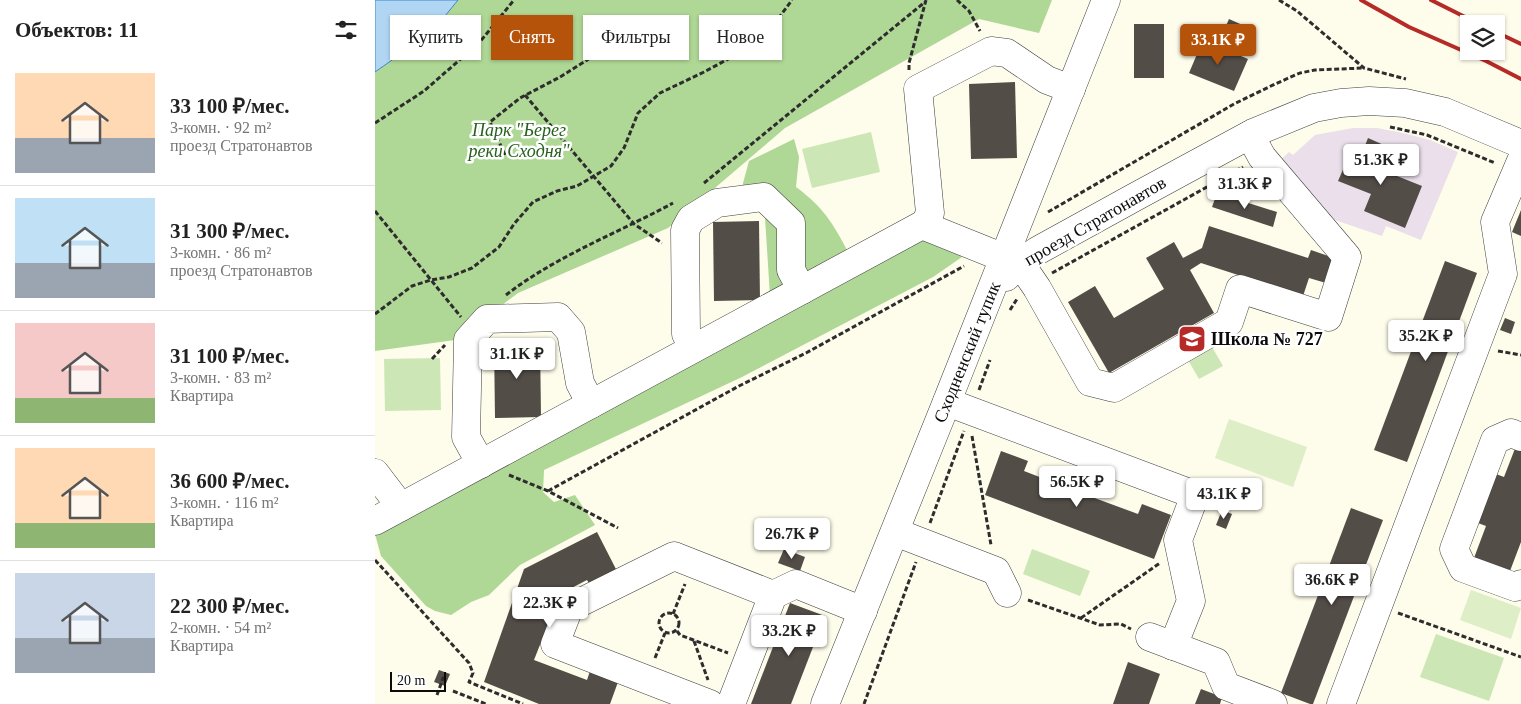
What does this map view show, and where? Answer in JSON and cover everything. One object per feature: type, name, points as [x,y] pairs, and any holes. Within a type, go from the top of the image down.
[{"type":"street","name":"Сходненский тупик","points":[[825,704],[895,532],[963,410],[999,306],[1019,268],[1071,89],[1106,0]]},
{"type":"street","points":[[924,226],[929,213],[918,89],[991,51],[1007,53],[1047,80],[1071,89]]},
{"type":"street","name":"проезд Стратонавтов","points":[[1019,268],[1037,251],[1256,146],[1284,119],[1313,108],[1369,101],[1405,103],[1445,112],[1521,144]]},
{"type":"street","points":[[375,521],[922,225],[979,247],[1019,268],[1091,382],[1114,388],[1229,322],[1239,289],[1328,318],[1347,257],[1256,146]]},
{"type":"street","points":[[1341,704],[1503,274],[1495,222],[1519,166]]},
{"type":"street","points":[[694,348],[686,334],[685,230],[691,219],[717,203],[764,198],[791,223],[791,270],[802,290]]},
{"type":"street","points":[[481,464],[467,437],[468,340],[487,319],[558,317],[571,332],[580,383],[591,404]]},
{"type":"street","points":[[963,410],[1195,495],[1178,540],[1191,601],[1162,642],[1216,662],[1226,686],[1273,704]]},
{"type":"street","points":[[1521,437],[1511,433],[1495,440],[1453,549],[1463,568],[1515,587],[1521,584]]},
{"type":"street","points":[[375,473],[401,507]]},
{"type":"street","points":[[895,532],[923,543],[1001,582]]},
{"type":"street","points":[[710,695],[646,679],[555,644],[569,608],[674,556],[773,595]]},
{"type":"street","points":[[731,704],[773,595],[796,584],[863,610]]},
{"type":"path","points":[[375,123],[423,91],[479,43],[514,0]]},
{"type":"path","points":[[375,314],[412,286],[472,268],[499,247],[514,224],[533,202],[557,191],[577,186],[611,166],[625,148],[638,113],[659,93],[743,51],[772,27],[792,0]]},
{"type":"path","points":[[957,0],[969,11],[991,51]]},
{"type":"path","points":[[1279,0],[1297,11],[1364,68]]},
{"type":"path","points":[[918,89],[910,76],[909,63],[925,1]]},
{"type":"path","points":[[698,188],[925,1]]},
{"type":"path","points":[[505,155],[489,122],[525,96],[560,78],[588,60]]},
{"type":"path","points":[[1041,215],[1235,104],[1301,73],[1342,68],[1364,68],[1409,80]]},
{"type":"path","points":[[525,96],[634,224],[685,259]]},
{"type":"path","points":[[1382,126],[1427,135],[1519,166]]},
{"type":"path","points":[[999,306],[1022,293],[1019,268],[1256,146]]},
{"type":"path","points":[[503,298],[516,287],[566,257],[675,202]]},
{"type":"path","points":[[375,212],[465,322]]},
{"type":"path","points":[[548,491],[739,386],[974,261],[979,247]]},
{"type":"path","points":[[432,359],[446,345]]},
{"type":"path","points":[[864,704],[923,543],[963,410],[991,358]]},
{"type":"path","points":[[963,410],[1001,582],[1080,618],[1100,625],[1121,624],[1162,642]]},
{"type":"path","points":[[481,464],[548,491],[618,528]]},
{"type":"path","points":[[1080,618],[1180,549]]},
{"type":"path","points":[[375,560],[469,663],[473,673],[469,682],[523,704]]},
{"type":"path","points":[[673,614],[693,563]]},
{"type":"path","points":[[1378,606],[1521,657]]},
{"type":"path","points":[[665,614],[673,614],[679,621],[677,631],[671,634],[665,633],[659,627],[659,619],[665,614]]},
{"type":"path","points":[[677,631],[680,635],[747,661]]},
{"type":"path","points":[[646,679],[665,633]]},
{"type":"path","points":[[694,640],[710,695]]},
{"type":"path","points":[[437,694],[443,678],[441,678]]},
{"type":"path","points":[[453,691],[486,704]]},
{"type":"shaded area","points":[[1353,128],[1377,128],[1403,133],[1430,140],[1458,152],[1421,240],[1386,226],[1382,236],[1320,215],[1276,164],[1289,152],[1293,155],[1315,135]]},
{"type":"green space","name":"Парк \"Берег реки Сходня\"","points":[[458,0],[1052,0],[1039,33],[979,19],[785,128],[668,228],[518,293],[455,340],[375,351],[375,72],[392,60],[481,60],[481,15],[446,15]]},
{"type":"green space","points":[[871,132],[880,172],[812,188],[802,149]]},
{"type":"green space","points":[[794,139],[799,157],[796,187],[821,209],[838,233],[849,254],[928,234],[954,246],[962,257],[933,277],[742,377],[544,470],[543,492],[554,502],[575,495],[595,525],[520,565],[489,595],[471,602],[451,615],[435,611],[426,606],[381,556],[375,534],[771,312],[765,217],[742,187],[749,161]]},
{"type":"green space","points":[[1208,340],[1223,366],[1199,379],[1184,353]]},
{"type":"green space","points":[[440,358],[441,410],[385,411],[384,359]]},
{"type":"green space","points":[[1229,419],[1307,447],[1293,487],[1215,458]]},
{"type":"green space","points":[[1032,549],[1090,571],[1080,596],[1023,574]]},
{"type":"green space","points":[[1471,590],[1521,608],[1511,639],[1460,620]]},
{"type":"green space","points":[[1436,634],[1504,658],[1489,701],[1420,677]]},
{"type":"water","points":[[375,0],[458,0],[446,15],[390,15],[390,60],[392,60],[375,72]]},
{"type":"building","points":[[1229,19],[1256,31],[1249,48],[1221,37]]},
{"type":"building","points":[[1134,24],[1164,24],[1164,78],[1134,78]]},
{"type":"building","points":[[1203,40],[1248,59],[1234,91],[1189,73]]},
{"type":"building","points":[[1015,82],[1017,158],[971,159],[969,84]]},
{"type":"building","points":[[1368,138],[1386,146],[1377,168],[1422,186],[1405,228],[1364,211],[1371,194],[1338,181],[1349,156],[1359,161]]},
{"type":"building","points":[[1217,193],[1277,212],[1273,227],[1212,207]]},
{"type":"building","points":[[1521,210],[1521,236],[1512,232]]},
{"type":"building","points":[[759,221],[760,300],[714,301],[713,222]]},
{"type":"building","points":[[1209,226],[1308,258],[1311,250],[1334,258],[1326,283],[1309,278],[1303,296],[1201,263],[1190,270],[1214,313],[1109,373],[1068,302],[1095,286],[1114,318],[1164,289],[1146,258],[1174,242],[1183,258],[1202,248]]},
{"type":"building","points":[[1445,261],[1477,273],[1407,462],[1374,450]]},
{"type":"building","points":[[1505,318],[1515,322],[1511,334],[1500,330]]},
{"type":"building","points":[[494,342],[540,342],[541,417],[495,418]]},
{"type":"building","points":[[1516,446],[1521,447],[1521,542],[1510,571],[1474,558],[1486,526],[1478,523],[1496,474],[1504,477]]},
{"type":"building","points":[[1001,451],[1028,461],[1024,471],[1081,493],[1138,514],[1142,504],[1171,515],[1154,559],[985,495]]},
{"type":"building","points":[[1351,508],[1383,520],[1313,704],[1310,704],[1281,693]]},
{"type":"building","points":[[1222,510],[1232,514],[1226,529],[1216,525]]},
{"type":"building","points":[[597,532],[619,575],[592,588],[587,580],[560,594],[534,660],[587,680],[590,671],[618,682],[610,704],[539,704],[484,682],[524,569]]},
{"type":"building","points":[[784,549],[805,557],[800,571],[778,563]]},
{"type":"building","points":[[790,603],[825,616],[791,704],[751,704]]},
{"type":"building","points":[[1128,662],[1160,674],[1149,704],[1113,704]]},
{"type":"building","points":[[439,670],[450,674],[445,686],[434,682]]},
{"type":"building","points":[[1201,689],[1222,697],[1220,704],[1195,704]]},
{"type":"railway","points":[[1361,0],[1409,27],[1486,61],[1521,79]]},
{"type":"railway","points":[[1431,0],[1461,15]]},
{"type":"railway","points":[[1505,36],[1521,44]]},
{"type":"place","name":"Школа № 727","points":[[1192,339]]}]
